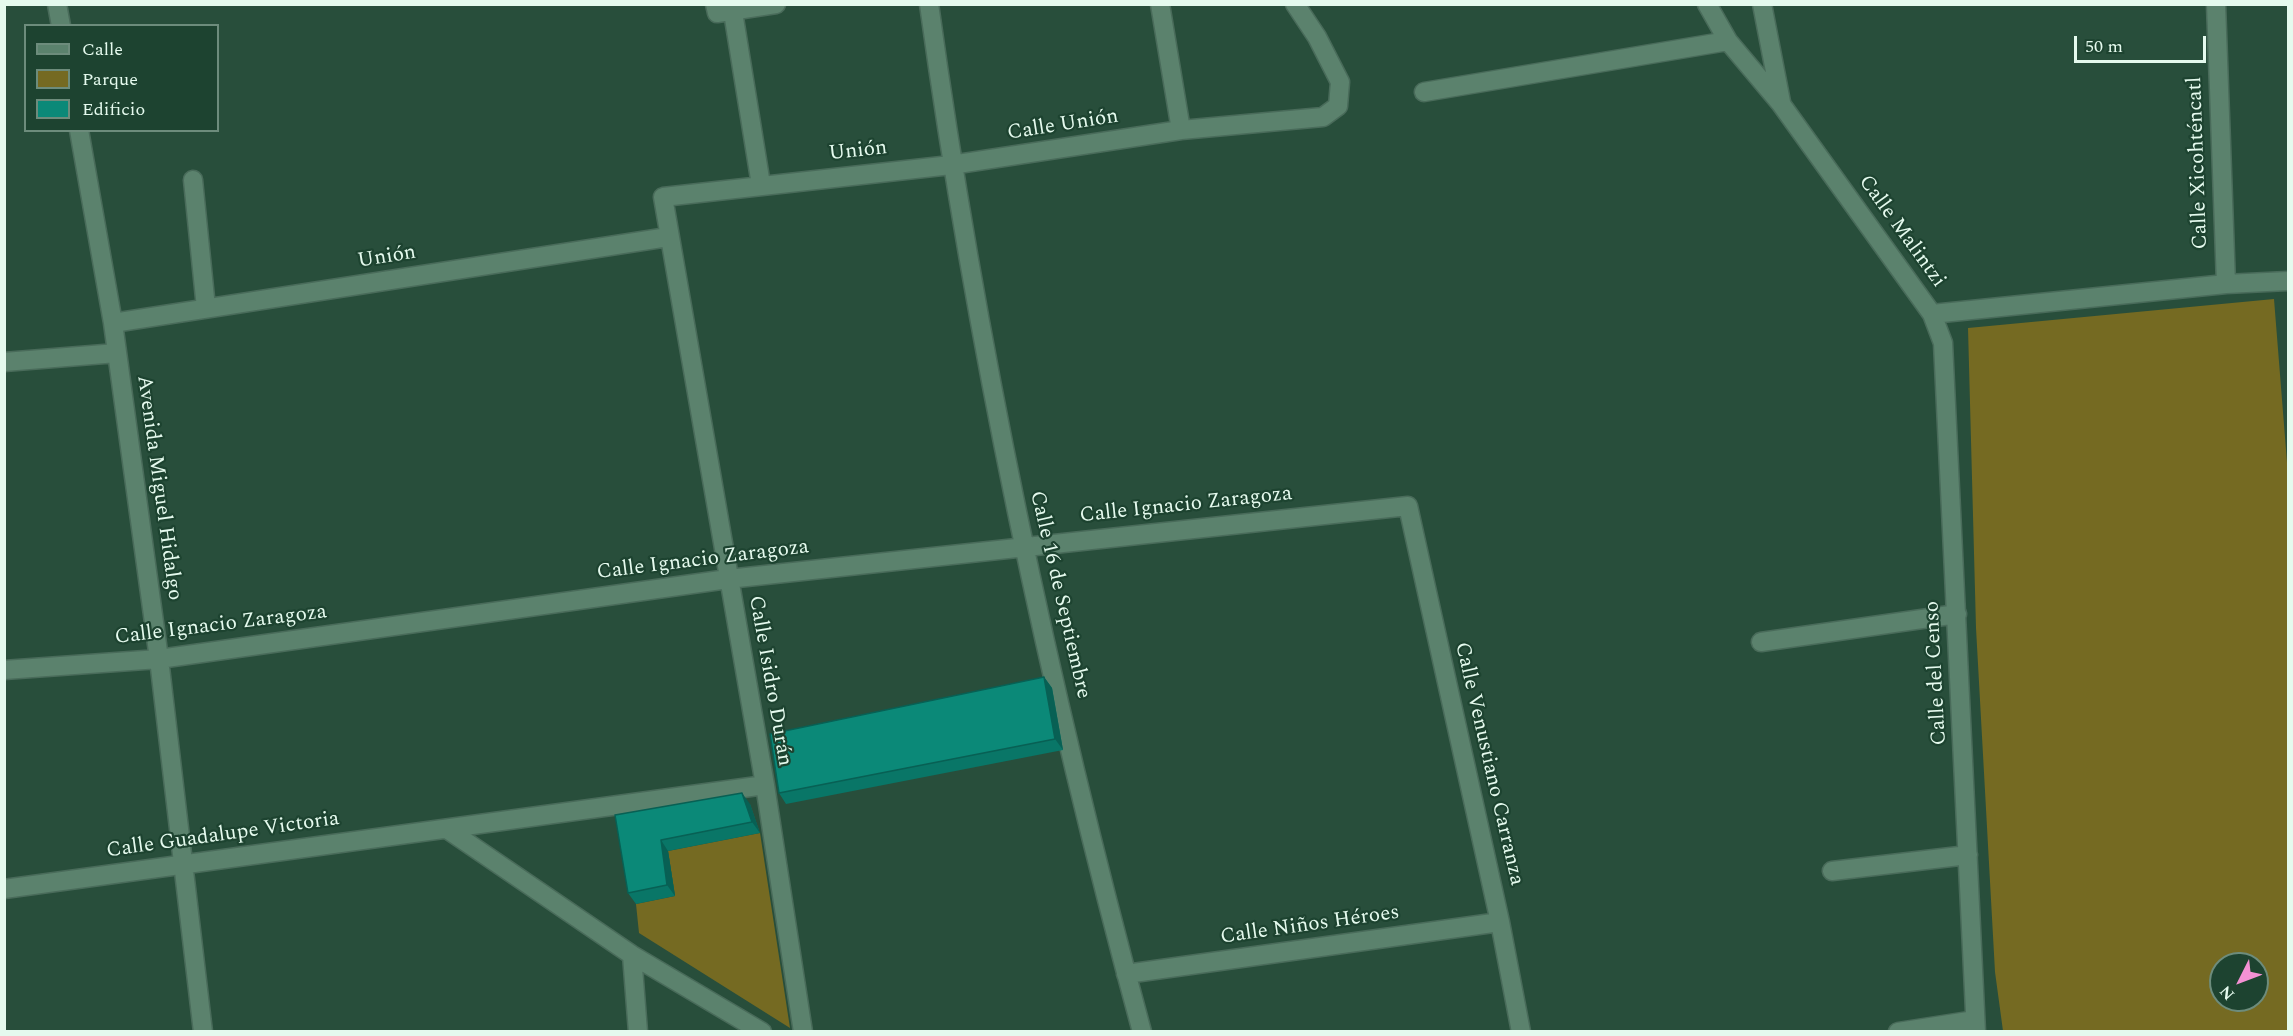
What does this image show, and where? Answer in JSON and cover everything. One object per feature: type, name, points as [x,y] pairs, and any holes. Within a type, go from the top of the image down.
[{"type":"street","points":[[57,4],[61,24]]},
{"type":"street","points":[[715,4],[717,13],[776,4]]},
{"type":"street","name":"Calle 16 de Septiembre","points":[[929,4],[951,165],[1023,546],[1142,1032]]},
{"type":"street","points":[[1160,4],[1181,130]]},
{"type":"street","name":"Calle Unión","points":[[951,165],[1181,130],[1323,117],[1338,106],[1340,82],[1317,37],[1295,4]]},
{"type":"street","name":"Calle Malintzi","points":[[1707,4],[1728,41],[1781,104],[1932,314],[2226,284],[2289,281]]},
{"type":"street","points":[[1762,4],[1781,104]]},
{"type":"street","name":"Calle Xicohténcatl","points":[[2216,4],[2226,284]]},
{"type":"street","points":[[733,12],[761,184]]},
{"type":"street","points":[[1424,92],[1728,41]]},
{"type":"street","name":"Avenida Miguel Hidalgo","points":[[79,132],[113,323],[159,659],[181,863],[203,1032]]},
{"type":"street","name":"Unión","points":[[663,197],[761,184],[951,165]]},
{"type":"street","points":[[192,180],[206,309]]},
{"type":"street","name":"Calle Isidro Durán","points":[[663,197],[668,237],[765,785],[803,1032]]},
{"type":"street","name":"Unión","points":[[113,323],[668,237]]},
{"type":"street","name":"Calle del Censo","points":[[1932,314],[1943,343],[1976,1026]]},
{"type":"street","points":[[4,362],[117,353]]},
{"type":"street","name":"Calle Ignacio Zaragoza","points":[[4,670],[159,659],[728,579],[1408,506]]},
{"type":"street","name":"Calle Venustiano Carranza","points":[[1408,506],[1500,922],[1521,1032]]},
{"type":"street","points":[[1761,642],[1957,614]]},
{"type":"street","name":"Calle Guadalupe Victoria","points":[[4,889],[765,785]]},
{"type":"street","points":[[447,829],[632,955],[762,1032]]},
{"type":"street","points":[[1832,871],[1968,855]]},
{"type":"street","name":"Calle Niños Héroes","points":[[1126,974],[1500,922]]},
{"type":"street","points":[[632,955],[638,1032]]},
{"type":"street","points":[[1898,1032],[1976,1026]]},
{"type":"green space","points":[[2274,299],[2288,475],[2288,1031],[2003,1031],[1995,972],[1976,628],[1968,328]]},
{"type":"green space","points":[[760,833],[790,1028],[639,933],[636,904],[675,896],[668,851]]},
{"type":"building","points":[[1044,677],[1055,739],[779,793],[770,734]]},
{"type":"building","points":[[742,793],[752,822],[661,840],[667,885],[628,893],[615,815]]}]
